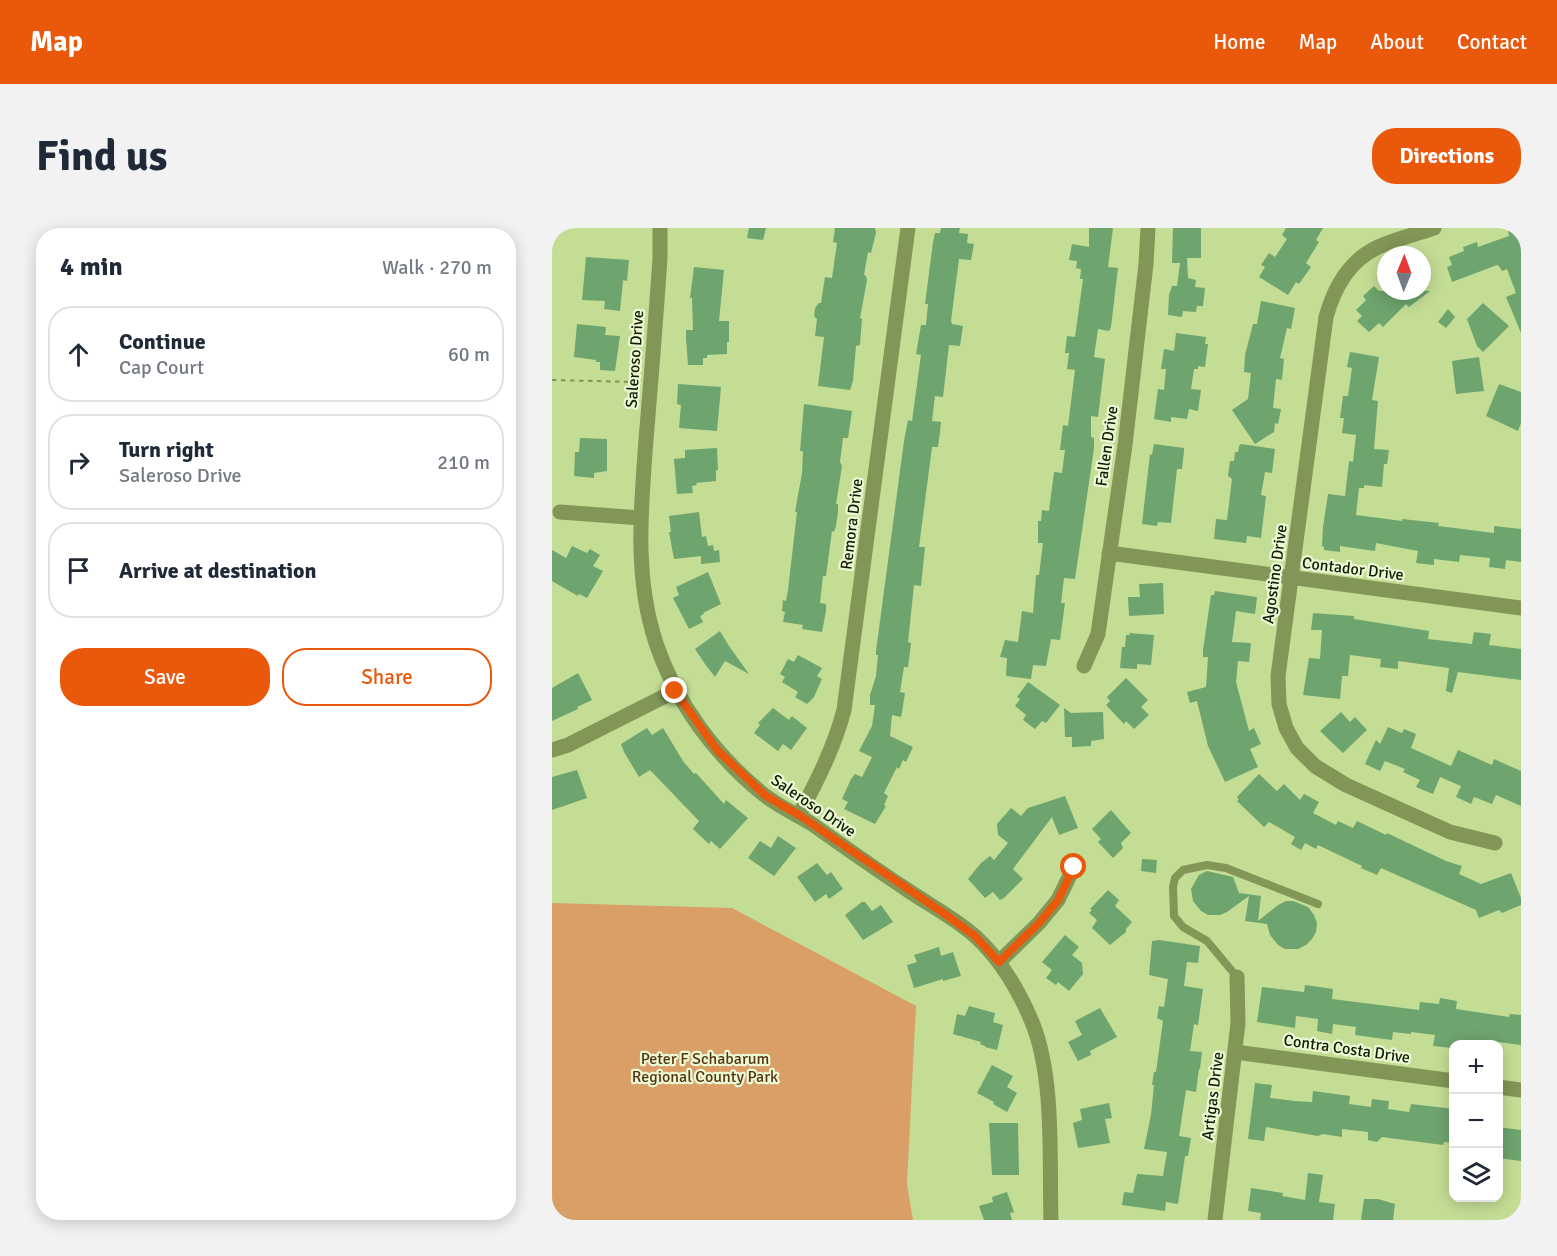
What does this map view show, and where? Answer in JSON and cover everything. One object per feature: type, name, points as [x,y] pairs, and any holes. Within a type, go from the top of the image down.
[{"type":"street","name":"Saleroso Drive","points":[[660,228],[640,563],[646,609],[656,644],[675,691],[717,750],[766,796],[799,815],[975,936],[999,962],[1033,1024],[1043,1061],[1047,1101],[1051,1220]]},
{"type":"street","name":"Remora Drive","points":[[799,815],[836,740],[844,711],[908,228]]},
{"type":"street","name":"Fallen Drive","points":[[1084,666],[1098,634],[1125,445],[1146,264],[1148,228]]},
{"type":"street","name":"Agostino Drive","points":[[1426,230],[1376,248],[1342,277],[1332,295],[1326,317],[1278,676],[1279,704],[1286,728],[1296,748],[1315,766],[1346,785],[1450,832],[1494,843]]},
{"type":"street","points":[[560,512],[641,518]]},
{"type":"street","name":"Contador Drive","points":[[1109,553],[1521,608]]},
{"type":"street","points":[[552,750],[568,745],[675,691]]},
{"type":"street","points":[[999,962],[1039,923],[1058,900],[1074,867]]},
{"type":"street","name":"Artigas Drive","points":[[1215,1220],[1238,1023],[1237,976]]},
{"type":"street","name":"Contra Costa Drive","points":[[1235,1052],[1449,1080]]},
{"type":"street","points":[[1503,1087],[1521,1089]]},
{"type":"lane","points":[[1237,976],[1207,941],[1183,927],[1174,916],[1174,878],[1182,870],[1207,865],[1226,868],[1318,904]]},
{"type":"path","points":[[552,380],[651,383]]},
{"type":"green space","name":"Peter F Schabarum Regional County Park","points":[[552,903],[732,908],[916,1006],[907,1184],[913,1220],[552,1220]]},
{"type":"building","points":[[749,228],[766,228],[763,240],[747,238]]},
{"type":"building","points":[[835,228],[875,228],[876,233],[871,253],[868,252],[864,275],[867,280],[860,318],[862,319],[860,345],[856,346],[850,390],[818,386],[824,337],[815,336],[817,319],[814,316],[815,308],[821,303],[825,277],[832,278],[837,243],[833,242]]},
{"type":"building","points":[[941,228],[960,228],[959,233],[968,234],[967,243],[974,244],[971,260],[959,259],[951,321],[952,324],[963,326],[960,346],[949,345],[943,397],[935,396],[932,421],[941,422],[938,447],[932,447],[919,547],[925,547],[921,586],[914,585],[908,642],[911,643],[908,667],[904,667],[900,692],[905,693],[901,717],[892,715],[890,736],[913,747],[906,762],[903,760],[899,769],[897,767],[884,793],[888,796],[884,805],[886,806],[875,824],[844,809],[848,802],[842,799],[851,779],[855,774],[862,777],[872,757],[859,751],[872,726],[875,705],[870,705],[870,695],[876,676],[878,655],[876,651],[904,441],[908,420],[912,421],[921,355],[916,354],[921,325],[926,325],[928,304],[925,304],[933,242],[935,233],[940,233]]},
{"type":"building","points":[[1089,228],[1113,228],[1108,267],[1118,268],[1111,327],[1109,331],[1098,329],[1094,357],[1105,359],[1098,417],[1091,416],[1091,437],[1094,438],[1094,448],[1075,579],[1064,578],[1061,603],[1065,603],[1060,640],[1051,639],[1046,666],[1033,665],[1031,679],[1006,676],[1007,658],[1000,657],[1005,640],[1018,642],[1022,611],[1033,613],[1036,575],[1039,575],[1043,543],[1038,543],[1038,521],[1041,521],[1042,510],[1049,511],[1054,472],[1062,473],[1065,450],[1060,450],[1063,425],[1068,426],[1075,370],[1067,369],[1069,353],[1065,353],[1067,336],[1075,337],[1083,279],[1080,279],[1081,269],[1076,268],[1077,261],[1069,260],[1072,244],[1089,247]]},
{"type":"building","points":[[1173,228],[1201,228],[1201,258],[1187,258],[1188,278],[1196,280],[1195,287],[1205,288],[1203,306],[1197,306],[1196,312],[1183,311],[1182,317],[1168,315],[1169,295],[1172,286],[1177,286],[1180,263],[1172,263]]},
{"type":"building","points":[[1286,228],[1323,228],[1316,240],[1319,242],[1306,263],[1311,267],[1299,284],[1296,282],[1288,295],[1259,277],[1265,267],[1261,265],[1269,253],[1275,257],[1287,239],[1282,235]]},
{"type":"building","points":[[1521,228],[1521,333],[1506,297],[1516,293],[1507,269],[1502,271],[1497,265],[1452,282],[1447,267],[1452,265],[1449,257],[1464,251],[1463,247],[1477,242],[1478,247],[1509,236],[1508,231]]},
{"type":"building","points":[[586,257],[629,260],[627,281],[623,280],[620,311],[604,309],[605,301],[582,300]]},
{"type":"building","points":[[694,267],[724,270],[719,321],[729,321],[727,354],[707,355],[707,358],[703,358],[703,365],[688,365],[686,330],[693,330],[692,298],[690,298]]},
{"type":"building","points":[[1374,286],[1377,289],[1377,300],[1418,300],[1409,307],[1406,304],[1383,327],[1379,323],[1369,332],[1357,321],[1362,316],[1356,310],[1366,300],[1363,296]]},
{"type":"building","points":[[1261,301],[1295,308],[1291,329],[1287,328],[1280,358],[1284,359],[1282,380],[1276,379],[1273,408],[1281,409],[1278,424],[1275,423],[1274,432],[1255,444],[1232,410],[1248,399],[1251,373],[1244,372],[1245,355],[1253,324],[1257,324]]},
{"type":"building","points":[[1483,303],[1509,326],[1483,352],[1477,346],[1467,319]]},
{"type":"building","points":[[1448,309],[1455,317],[1446,328],[1438,322]]},
{"type":"building","points":[[577,324],[606,327],[605,335],[620,336],[615,371],[600,370],[600,362],[596,360],[574,357]]},
{"type":"building","points":[[1176,333],[1206,337],[1205,344],[1208,344],[1205,367],[1198,366],[1198,369],[1194,369],[1191,389],[1201,390],[1198,411],[1189,409],[1187,419],[1171,417],[1171,422],[1154,419],[1158,389],[1164,390],[1166,369],[1161,369],[1164,349],[1174,351]]},
{"type":"building","points":[[1350,352],[1379,357],[1372,400],[1378,401],[1374,449],[1389,450],[1387,464],[1384,464],[1382,487],[1364,485],[1364,488],[1359,488],[1356,515],[1439,523],[1438,526],[1494,533],[1494,526],[1521,529],[1521,562],[1506,560],[1505,569],[1489,567],[1490,558],[1460,555],[1459,562],[1434,559],[1434,565],[1416,563],[1418,551],[1376,543],[1375,551],[1340,546],[1340,552],[1324,550],[1322,546],[1323,527],[1328,494],[1345,496],[1349,461],[1353,462],[1356,435],[1342,433],[1344,418],[1340,418],[1343,396],[1348,396],[1352,368],[1347,367]]},
{"type":"building","points":[[1479,357],[1484,391],[1456,394],[1452,361]]},
{"type":"building","points":[[678,384],[721,387],[717,431],[679,428],[681,405],[677,404]]},
{"type":"building","points":[[1499,384],[1521,392],[1521,423],[1518,431],[1486,416]]},
{"type":"building","points":[[804,404],[852,411],[848,438],[843,438],[836,526],[834,532],[832,531],[826,576],[823,576],[820,603],[826,604],[826,611],[822,632],[802,629],[803,625],[783,622],[785,612],[782,611],[783,600],[786,601],[788,590],[797,512],[795,512],[802,473],[803,451],[800,451]]},
{"type":"building","points":[[580,438],[607,439],[607,471],[594,473],[594,478],[574,476],[575,452],[579,452]]},
{"type":"building","points":[[1154,444],[1184,448],[1182,469],[1177,469],[1171,523],[1158,522],[1157,526],[1142,524],[1150,454],[1152,455]]},
{"type":"building","points":[[1241,444],[1275,449],[1272,473],[1265,472],[1261,495],[1266,496],[1261,538],[1247,536],[1246,543],[1214,539],[1216,519],[1227,520],[1232,479],[1228,476],[1230,461],[1234,461],[1235,452],[1238,452]]},
{"type":"building","points":[[717,448],[716,481],[696,483],[697,485],[692,486],[693,493],[677,494],[674,459],[685,458],[685,450]]},
{"type":"building","points":[[699,512],[702,537],[706,536],[708,546],[713,545],[714,551],[719,550],[720,562],[701,564],[701,556],[674,559],[669,532],[671,532],[669,516]]},
{"type":"building","points":[[572,546],[587,553],[590,549],[600,555],[593,566],[603,571],[587,598],[579,594],[578,596],[552,581],[552,550],[566,558]]},
{"type":"building","points":[[708,572],[721,604],[703,613],[700,616],[703,622],[689,629],[673,598],[679,595],[676,587]]},
{"type":"building","points":[[1163,583],[1164,614],[1129,616],[1128,597],[1140,597],[1139,584]]},
{"type":"building","points":[[1215,591],[1257,597],[1255,614],[1236,611],[1232,642],[1251,643],[1249,662],[1238,661],[1236,682],[1249,731],[1254,728],[1261,744],[1250,749],[1258,767],[1225,782],[1208,746],[1197,701],[1190,703],[1187,692],[1206,687],[1208,657],[1203,657],[1203,650],[1211,595],[1214,595]]},
{"type":"building","points":[[1313,613],[1354,616],[1354,619],[1429,631],[1428,639],[1472,644],[1474,632],[1491,634],[1489,645],[1521,649],[1521,680],[1458,672],[1452,693],[1446,691],[1449,668],[1398,661],[1398,669],[1380,667],[1381,659],[1350,655],[1348,676],[1342,676],[1340,699],[1303,695],[1309,658],[1320,659],[1322,630],[1311,630]]},
{"type":"building","points":[[720,631],[749,674],[725,661],[715,677],[705,664],[695,649]]},
{"type":"building","points":[[1129,633],[1154,635],[1151,665],[1137,664],[1137,669],[1120,668],[1122,647],[1125,647],[1126,635],[1130,635]]},
{"type":"building","points":[[798,655],[822,668],[817,676],[822,679],[814,697],[807,704],[795,697],[798,692],[782,682],[785,677],[780,674],[788,659],[794,662]]},
{"type":"building","points":[[578,673],[592,700],[552,721],[552,688]]},
{"type":"building","points":[[1126,678],[1148,700],[1141,707],[1149,715],[1134,729],[1126,721],[1124,724],[1106,705],[1110,701],[1107,697]]},
{"type":"building","points":[[1028,682],[1060,705],[1046,723],[1042,721],[1035,729],[1023,720],[1026,715],[1015,706],[1020,699],[1017,697]]},
{"type":"building","points":[[773,708],[789,720],[792,716],[807,728],[791,750],[783,744],[778,751],[754,733],[760,725],[758,723]]},
{"type":"building","points":[[1064,708],[1071,713],[1103,712],[1104,739],[1091,741],[1091,746],[1072,747],[1072,737],[1065,737]]},
{"type":"building","points":[[1341,712],[1350,722],[1355,717],[1367,730],[1343,753],[1320,731]]},
{"type":"building","points":[[1388,727],[1402,733],[1404,729],[1416,734],[1411,748],[1451,766],[1458,750],[1492,765],[1494,759],[1521,771],[1521,806],[1496,795],[1492,804],[1474,797],[1471,804],[1456,797],[1461,786],[1440,777],[1433,794],[1416,787],[1420,780],[1403,772],[1405,769],[1385,761],[1380,771],[1365,764],[1376,740],[1380,744]]},
{"type":"building","points":[[647,728],[652,735],[663,728],[683,761],[694,774],[696,773],[724,804],[726,800],[748,818],[720,849],[711,841],[709,844],[693,829],[699,821],[650,770],[639,777],[621,744]]},
{"type":"building","points":[[577,770],[587,798],[552,810],[552,777]]},
{"type":"building","points":[[1259,774],[1277,791],[1284,784],[1300,800],[1304,794],[1319,802],[1313,813],[1336,825],[1338,821],[1353,828],[1357,821],[1386,835],[1387,833],[1446,861],[1462,866],[1459,874],[1481,884],[1511,873],[1521,898],[1521,905],[1502,913],[1499,910],[1479,918],[1476,910],[1381,868],[1377,875],[1318,845],[1316,849],[1305,843],[1301,850],[1291,844],[1295,837],[1269,822],[1264,827],[1237,801],[1239,800],[1237,797]]},
{"type":"building","points":[[1065,796],[1078,828],[1059,835],[1052,817],[1013,869],[1023,879],[1000,900],[993,892],[985,898],[968,879],[990,856],[994,860],[1008,843],[998,835],[997,824],[1011,808],[1021,816],[1028,808]]},
{"type":"building","points":[[1111,810],[1131,833],[1121,843],[1123,848],[1113,858],[1098,842],[1101,839],[1092,829]]},
{"type":"building","points":[[778,836],[796,848],[774,876],[748,858],[760,841],[771,848]]},
{"type":"building","points":[[1142,859],[1157,860],[1156,873],[1141,871]]},
{"type":"building","points":[[817,863],[827,875],[831,872],[843,889],[829,899],[826,894],[815,902],[797,877]]},
{"type":"building","points":[[1207,871],[1233,877],[1239,893],[1261,896],[1258,921],[1286,901],[1293,901],[1308,907],[1317,923],[1312,939],[1298,949],[1285,949],[1278,945],[1270,935],[1267,924],[1245,921],[1249,896],[1220,915],[1208,915],[1201,911],[1193,901],[1191,889],[1199,875]]},
{"type":"building","points":[[1108,890],[1119,900],[1115,906],[1132,922],[1126,932],[1110,945],[1092,928],[1097,920],[1089,913]]},
{"type":"building","points":[[865,902],[872,911],[881,905],[893,922],[863,940],[845,915]]},
{"type":"building","points":[[1065,935],[1079,947],[1072,955],[1082,963],[1083,974],[1069,991],[1058,982],[1056,985],[1046,978],[1052,970],[1042,962]]},
{"type":"building","points":[[1152,941],[1200,946],[1198,963],[1187,962],[1184,986],[1203,989],[1198,1025],[1194,1024],[1190,1051],[1202,1052],[1200,1069],[1196,1092],[1186,1090],[1179,1136],[1191,1138],[1188,1156],[1185,1156],[1178,1204],[1166,1202],[1165,1211],[1122,1205],[1124,1192],[1133,1193],[1137,1174],[1163,1176],[1167,1152],[1144,1149],[1151,1115],[1154,1085],[1152,1085],[1163,1021],[1157,1018],[1159,1006],[1164,1007],[1168,979],[1149,975]]},
{"type":"building","points":[[939,947],[941,956],[953,952],[961,976],[914,988],[907,965],[917,962],[914,955]]},
{"type":"building","points":[[1305,985],[1333,989],[1332,999],[1419,1010],[1420,1002],[1439,1004],[1440,998],[1457,1001],[1456,1009],[1509,1017],[1510,1014],[1521,1015],[1521,1045],[1503,1043],[1503,1040],[1449,1040],[1449,1048],[1433,1046],[1435,1035],[1393,1032],[1392,1040],[1355,1035],[1356,1027],[1333,1024],[1332,1034],[1317,1031],[1318,1019],[1296,1016],[1295,1028],[1257,1022],[1262,987],[1304,992]]},
{"type":"building","points":[[969,1006],[995,1013],[993,1022],[1003,1025],[997,1050],[985,1047],[980,1044],[981,1042],[953,1034],[957,1014],[965,1016]]},
{"type":"building","points":[[1100,1008],[1117,1037],[1090,1051],[1091,1055],[1078,1061],[1068,1042],[1082,1035],[1075,1021]]},
{"type":"building","points":[[992,1065],[1013,1076],[1007,1087],[1017,1093],[1007,1112],[977,1093]]},
{"type":"building","points":[[1255,1083],[1272,1085],[1270,1098],[1312,1102],[1313,1091],[1350,1096],[1349,1104],[1371,1107],[1372,1099],[1389,1101],[1388,1109],[1409,1112],[1411,1104],[1449,1108],[1449,1142],[1444,1142],[1443,1145],[1382,1137],[1377,1142],[1368,1140],[1368,1132],[1342,1129],[1342,1137],[1323,1134],[1318,1136],[1266,1127],[1264,1141],[1248,1139]]},
{"type":"building","points":[[1109,1103],[1112,1118],[1105,1119],[1110,1143],[1078,1148],[1073,1123],[1082,1120],[1080,1109]]},
{"type":"building","points":[[989,1123],[1018,1123],[1019,1175],[992,1175]]},
{"type":"building","points":[[1503,1128],[1521,1130],[1521,1161],[1503,1159]]},
{"type":"building","points":[[1308,1173],[1323,1175],[1319,1202],[1335,1204],[1333,1220],[1260,1220],[1261,1213],[1248,1211],[1251,1188],[1283,1193],[1282,1196],[1305,1200]]},
{"type":"building","points":[[1007,1192],[1014,1212],[1010,1213],[1012,1220],[984,1220],[979,1206],[993,1202],[992,1197]]},
{"type":"building","points":[[1364,1199],[1378,1199],[1395,1204],[1393,1220],[1361,1220]]},
{"type":"route","points":[[675,691],[717,750],[766,796],[799,815],[942,912],[975,936],[999,962],[1039,923],[1058,900],[1074,867]]}]
